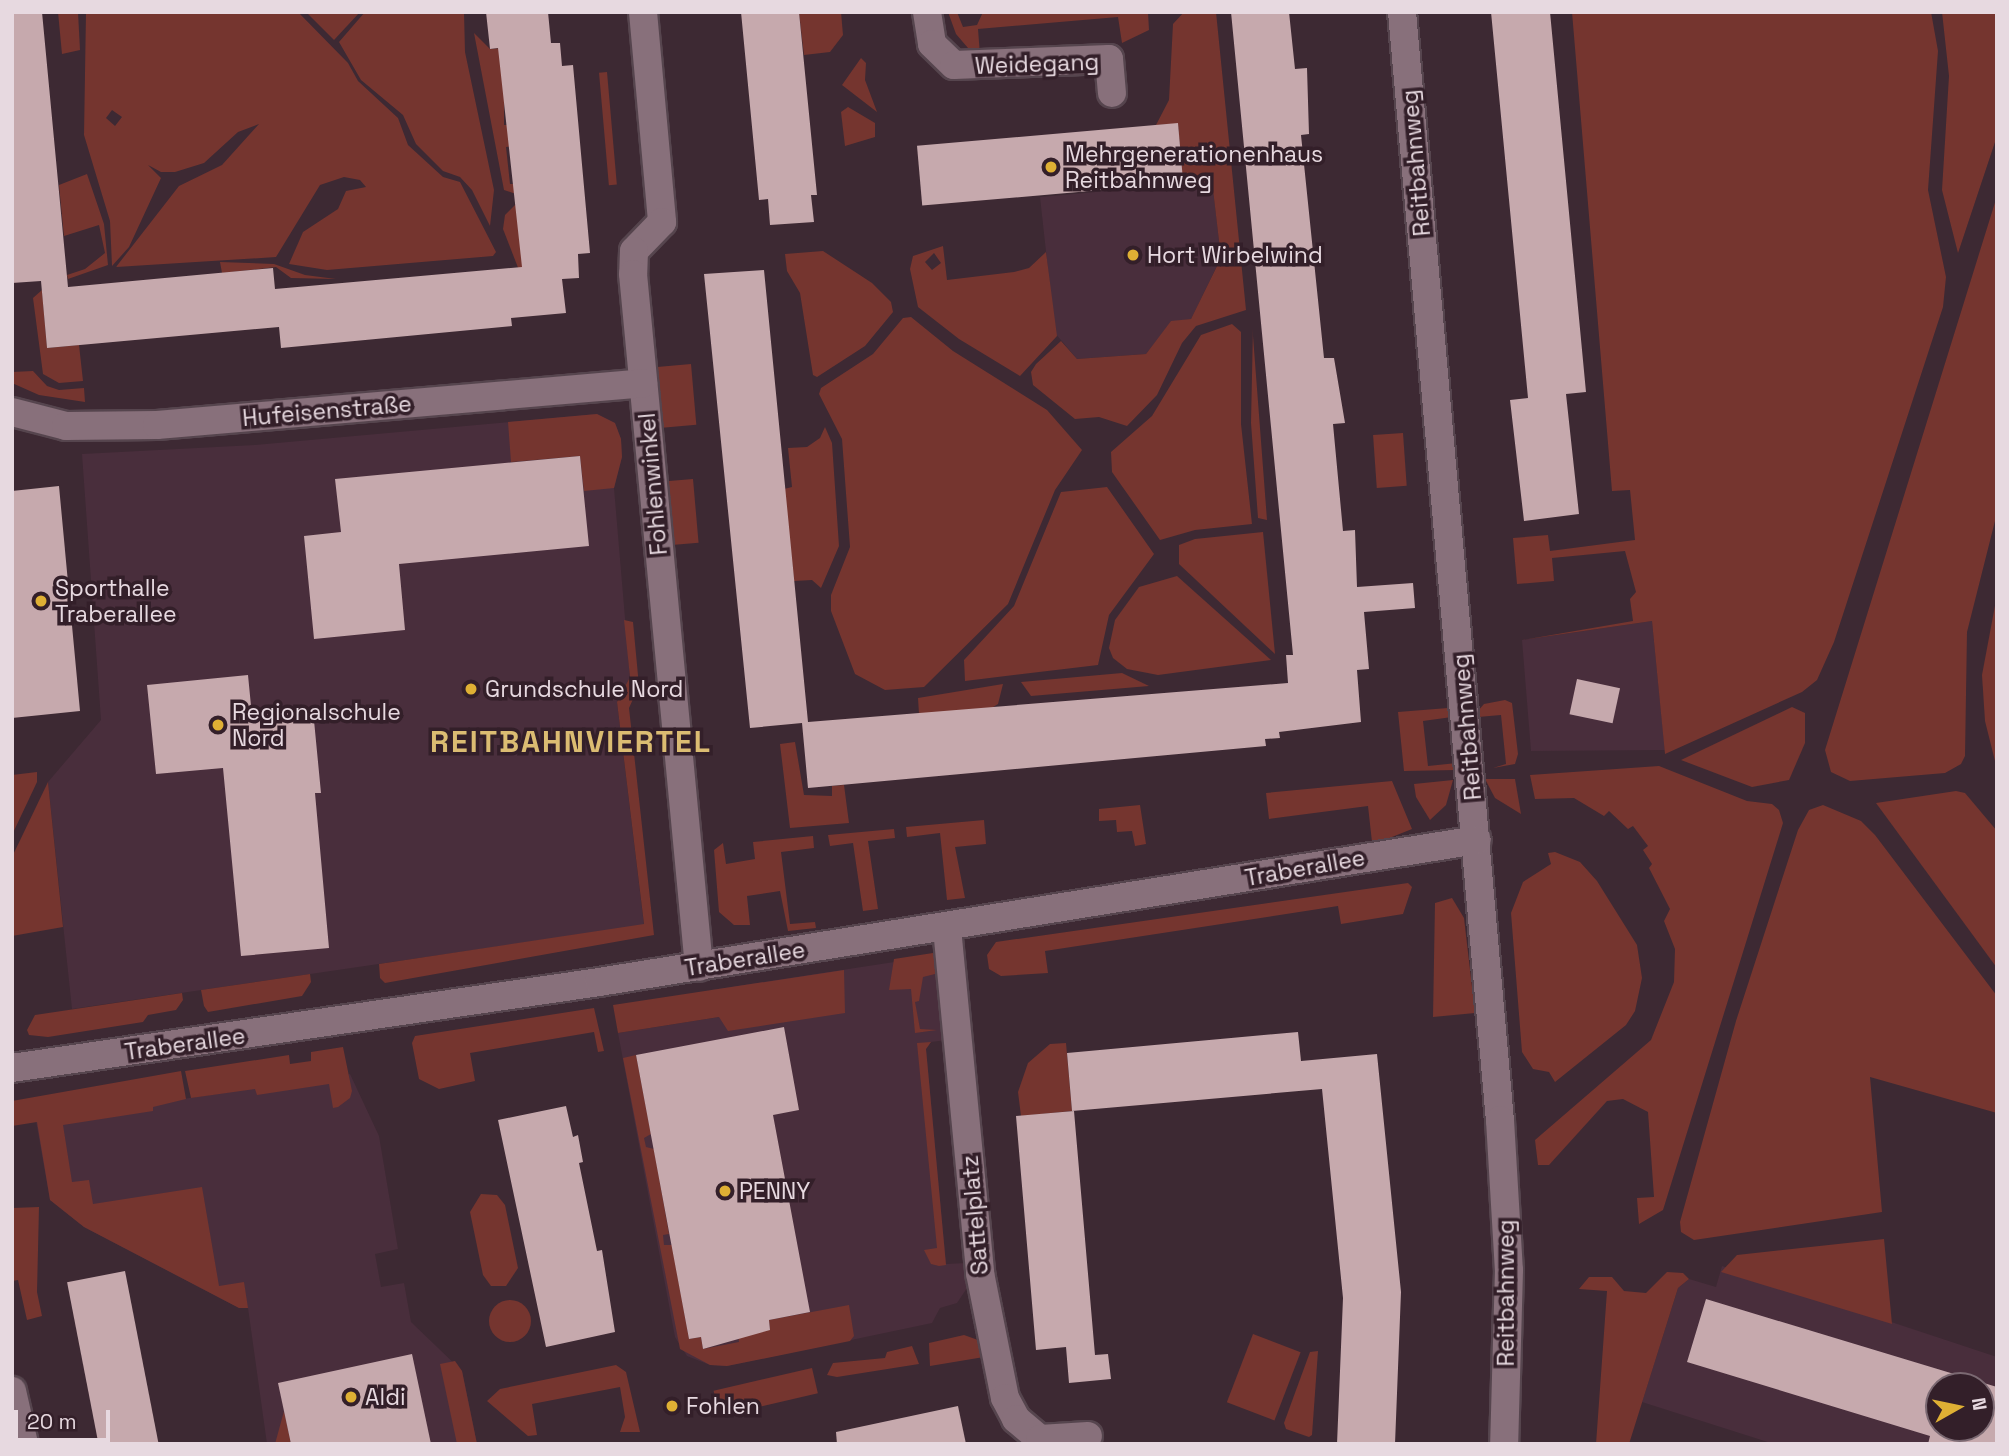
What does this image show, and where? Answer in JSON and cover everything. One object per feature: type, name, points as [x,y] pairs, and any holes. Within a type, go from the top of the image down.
[{"type":"street","name":"Fohlenwinkel","points":[[643,12],[662,222],[634,251],[643,383],[699,967]]},
{"type":"street","name":"Weidegang","points":[[927,12],[932,44],[954,65],[1109,59],[1112,93]]},
{"type":"street","name":"Reitbahnweg","points":[[1402,12],[1477,841],[1509,1270],[1504,1444]]},
{"type":"street","name":"Hufeisenstraße","points":[[12,412],[66,426],[157,425],[643,383]]},
{"type":"street","name":"Traberallee","points":[[12,1068],[699,967],[1477,841]]},
{"type":"street","name":"Sattelplatz","points":[[947,928],[982,1289],[1005,1398],[1016,1419],[1040,1439],[1088,1436]]},
{"type":"street","points":[[12,1391],[24,1444]]},
{"type":"shaded area","points":[[58,12],[78,12],[80,50],[62,54]]},
{"type":"shaded area","points":[[86,12],[298,12],[348,63],[358,81],[398,118],[408,145],[443,177],[460,182],[496,252],[493,256],[327,270],[289,264],[303,232],[338,209],[346,191],[366,187],[360,180],[344,177],[320,185],[276,257],[116,267],[179,186],[222,165],[259,124],[238,132],[204,163],[175,172],[161,172],[148,165],[161,178],[129,247],[112,266],[110,221],[84,135]],"holes":[[[112,110],[122,117],[115,126],[106,118]]]},
{"type":"shaded area","points":[[306,12],[360,12],[334,40]]},
{"type":"shaded area","points":[[365,12],[464,12],[465,52],[494,190],[490,226],[472,190],[460,177],[443,171],[416,144],[403,115],[361,80],[339,42]]},
{"type":"shaded area","points":[[799,12],[841,12],[843,35],[830,52],[804,55]]},
{"type":"shaded area","points":[[948,12],[957,12],[963,27],[977,25],[983,12],[1148,12],[1149,30],[1122,43],[1118,17],[978,29],[980,55],[974,55],[956,34]]},
{"type":"shaded area","points":[[1184,12],[1216,12],[1246,310],[1196,326],[1182,343],[1157,395],[1127,426],[1099,417],[1075,419],[1033,385],[1031,372],[1036,364],[1061,341],[1077,359],[1146,354],[1171,321],[1191,319],[1221,258],[1212,181],[1183,183],[1178,124],[1156,125],[1169,100],[1173,24]]},
{"type":"shaded area","points":[[1572,12],[1931,12],[1938,51],[1928,190],[1946,277],[1943,307],[1834,642],[1817,680],[1802,692],[1665,754],[1652,621],[1522,640],[1633,621],[1630,599],[1636,592],[1625,551],[1552,558],[1554,581],[1517,584],[1513,538],[1548,535],[1550,551],[1635,540],[1630,490],[1612,491]]},
{"type":"shaded area","points":[[1942,12],[1997,12],[1997,136],[1958,253],[1942,190],[1949,76]]},
{"type":"shaded area","points":[[474,33],[490,49],[504,48],[504,125],[511,125],[513,146],[506,147],[510,184],[515,184],[516,194],[504,190]]},
{"type":"shaded area","points":[[861,58],[866,63],[865,80],[877,112],[842,85]]},
{"type":"shaded area","points":[[607,72],[617,185],[609,185],[599,73]]},
{"type":"shaded area","points":[[848,107],[875,123],[875,137],[845,146],[841,112]]},
{"type":"shaded area","name":"Hort Wirbelwind","points":[[1181,151],[1184,183],[1212,180],[1221,258],[1191,319],[1171,322],[1146,354],[1077,359],[1055,333],[1040,197],[1107,191],[1104,159]]},
{"type":"shaded area","points":[[87,174],[104,224],[108,265],[68,279],[67,275],[85,269],[105,253],[99,225],[64,236],[59,185]]},
{"type":"shaded area","points":[[1997,196],[1997,513],[1967,632],[1965,756],[1961,764],[1945,773],[1850,781],[1831,772],[1825,750]]},
{"type":"shaded area","points":[[517,203],[524,283],[503,229],[505,215]]},
{"type":"shaded area","points":[[943,246],[947,280],[1029,268],[1046,252],[1057,336],[1020,376],[959,339],[918,307],[910,269],[913,256]],"holes":[[[934,253],[941,263],[932,270],[925,262]]]},
{"type":"shaded area","points":[[823,251],[872,283],[891,302],[893,312],[865,346],[817,377],[813,375],[800,293],[787,271],[785,254]]},
{"type":"shaded area","points":[[220,262],[274,264],[305,275],[336,279],[291,278],[276,267],[222,273]]},
{"type":"shaded area","points":[[42,290],[47,348],[79,345],[83,381],[59,383],[43,374],[33,298]]},
{"type":"shaded area","points":[[911,317],[953,351],[1047,410],[1082,450],[1055,490],[1008,604],[924,687],[885,690],[855,674],[831,611],[831,595],[850,547],[842,439],[819,394],[821,388],[873,354],[903,318]]},
{"type":"shaded area","points":[[1232,324],[1241,332],[1241,424],[1252,524],[1195,530],[1160,540],[1112,472],[1111,452],[1152,416],[1201,335]]},
{"type":"shaded area","points":[[1253,327],[1267,520],[1258,518],[1251,423]]},
{"type":"shaded area","points":[[691,364],[696,425],[662,428],[657,367]]},
{"type":"shaded area","points":[[33,371],[47,386],[59,390],[84,388],[85,402],[39,395],[12,383],[12,372]]},
{"type":"shaded area","points":[[597,414],[615,423],[621,439],[622,457],[614,488],[630,677],[617,702],[644,925],[72,1009],[48,782],[101,720],[82,454],[255,445]]},
{"type":"shaded area","points":[[597,414],[615,423],[621,439],[622,457],[614,488],[584,491],[580,456],[511,462],[508,422]]},
{"type":"shaded area","points":[[825,427],[832,443],[839,546],[821,588],[812,580],[794,581],[784,489],[792,487],[788,448],[807,447],[820,438]]},
{"type":"shaded area","points":[[1403,433],[1407,486],[1377,488],[1373,435]]},
{"type":"shaded area","points":[[693,479],[699,543],[672,545],[666,481]]},
{"type":"shaded area","points":[[1107,487],[1154,554],[1109,615],[1098,665],[965,681],[964,660],[1014,606],[1061,492]]},
{"type":"shaded area","points":[[1263,532],[1275,654],[1179,564],[1179,545],[1195,539]]},
{"type":"shaded area","points":[[1177,576],[1271,660],[1158,675],[1127,669],[1113,658],[1109,648],[1115,620],[1139,587]]},
{"type":"shaded area","points":[[1997,595],[1997,769],[1985,721],[1982,675]]},
{"type":"shaded area","points":[[624,620],[633,622],[639,686],[629,708],[654,935],[385,983],[380,978],[379,964],[644,924],[617,702],[630,677]]},
{"type":"shaded area","points":[[1652,621],[1665,750],[1531,751],[1522,640]]},
{"type":"shaded area","points":[[1122,673],[1149,686],[1031,696],[1021,682]]},
{"type":"shaded area","points":[[1003,684],[998,704],[990,709],[919,714],[918,698]]},
{"type":"shaded area","points":[[1505,700],[1512,703],[1518,754],[1515,764],[1493,768],[1506,764],[1501,715],[1478,717],[1477,712],[1484,704]]},
{"type":"shaded area","points":[[1792,707],[1805,713],[1805,743],[1789,780],[1752,787],[1681,760]]},
{"type":"shaded area","points":[[1448,708],[1452,717],[1423,721],[1428,766],[1457,763],[1456,770],[1404,771],[1398,712]]},
{"type":"shaded area","points":[[795,742],[804,795],[832,796],[832,786],[844,785],[849,823],[790,828],[780,744]]},
{"type":"shaded area","points":[[1659,766],[1747,801],[1772,804],[1779,810],[1783,823],[1663,1210],[1639,1224],[1637,1198],[1654,1197],[1648,1112],[1623,1099],[1607,1101],[1549,1165],[1538,1165],[1535,1140],[1651,1040],[1674,982],[1675,949],[1664,921],[1670,909],[1649,868],[1652,864],[1643,850],[1648,846],[1633,826],[1628,829],[1609,811],[1604,816],[1574,798],[1535,799],[1530,775]]},
{"type":"shaded area","points":[[37,772],[37,782],[12,835],[12,775]]},
{"type":"shaded area","points":[[1485,779],[1515,779],[1521,814],[1495,798]]},
{"type":"shaded area","points":[[1453,780],[1446,805],[1430,820],[1416,797],[1414,784]]},
{"type":"shaded area","points":[[1392,781],[1412,829],[1387,839],[1372,842],[1368,806],[1269,819],[1266,793]]},
{"type":"shaded area","points":[[48,782],[63,927],[12,936],[12,857]]},
{"type":"shaded area","points":[[1956,791],[1965,793],[1997,831],[1997,968],[1876,803]]},
{"type":"shaded area","points":[[1140,805],[1146,844],[1135,846],[1132,831],[1117,832],[1116,820],[1099,821],[1099,809]]},
{"type":"shaded area","points":[[1823,805],[1861,821],[1875,835],[1997,996],[1997,1113],[1870,1077],[1882,1212],[1694,1240],[1681,1232],[1680,1222],[1736,1021],[1798,830],[1809,810]]},
{"type":"shaded area","points":[[984,820],[986,844],[955,847],[965,898],[947,900],[940,833],[907,837],[906,827]]},
{"type":"shaded area","points":[[894,829],[895,838],[868,841],[878,909],[863,911],[853,843],[830,846],[828,835]]},
{"type":"shaded area","points":[[813,836],[814,848],[781,852],[790,924],[815,922],[816,928],[788,931],[780,891],[747,896],[750,925],[734,925],[719,912],[714,850],[723,843],[726,864],[755,859],[753,842]]},
{"type":"shaded area","points":[[1555,852],[1580,862],[1597,881],[1637,945],[1642,978],[1635,1011],[1626,1025],[1555,1082],[1549,1072],[1533,1069],[1522,1052],[1511,913],[1523,882],[1551,864],[1548,853]]},
{"type":"shaded area","points":[[1408,883],[1412,887],[1403,914],[1341,924],[1338,906],[1045,951],[1048,973],[1001,976],[989,969],[987,955],[996,942]]},
{"type":"shaded area","points":[[1452,898],[1464,918],[1475,1013],[1433,1017],[1435,903]]},
{"type":"shaded area","points":[[933,953],[940,962],[939,973],[923,977],[919,1001],[915,1002],[920,1029],[937,1030],[915,1033],[911,989],[889,990],[894,959]]},
{"type":"shaded area","points":[[940,955],[947,1040],[931,1042],[926,1049],[946,1264],[966,1263],[967,1288],[957,1303],[940,1308],[932,1323],[727,1366],[710,1365],[687,1356],[675,1337],[618,1033],[719,1017],[711,990]]},
{"type":"shaded area","points":[[844,970],[845,1013],[728,1031],[719,1017],[618,1033],[613,1005]]},
{"type":"shaded area","points":[[310,974],[311,982],[302,996],[208,1012],[204,1006],[201,990]]},
{"type":"shaded area","points":[[182,993],[183,1000],[176,1010],[148,1015],[143,1022],[48,1037],[29,1035],[27,1030],[35,1015]]},
{"type":"shaded area","points":[[594,1008],[604,1051],[598,1052],[594,1032],[470,1053],[475,1081],[439,1089],[419,1079],[412,1043],[415,1036]]},
{"type":"shaded area","points":[[931,1042],[926,1049],[946,1265],[939,1266],[931,1264],[924,1250],[937,1248],[917,1043]]},
{"type":"shaded area","points":[[1066,1043],[1072,1111],[1021,1116],[1018,1092],[1028,1063],[1050,1044]]},
{"type":"shaded area","points":[[343,1047],[352,1091],[350,1098],[338,1107],[333,1108],[329,1084],[257,1095],[255,1089],[191,1098],[185,1071],[289,1055],[290,1064],[311,1061],[311,1052]]},
{"type":"shaded area","points":[[636,1055],[651,1134],[644,1138],[646,1147],[654,1149],[669,1234],[663,1235],[664,1245],[672,1245],[689,1339],[701,1337],[703,1349],[739,1342],[737,1327],[770,1330],[769,1320],[849,1305],[854,1336],[850,1341],[727,1366],[710,1365],[680,1349],[623,1058]]},
{"type":"shaded area","points":[[181,1071],[186,1099],[153,1107],[153,1111],[63,1125],[72,1182],[89,1180],[93,1204],[202,1187],[219,1286],[244,1282],[248,1308],[239,1308],[84,1227],[50,1200],[37,1122],[12,1126],[12,1101]]},
{"type":"shaded area","points":[[350,1074],[379,1136],[398,1249],[375,1254],[381,1287],[404,1283],[411,1322],[462,1371],[477,1444],[267,1444],[248,1308],[239,1308],[84,1227],[50,1200],[36,1121]]},
{"type":"shaded area","points":[[481,1194],[497,1195],[505,1205],[518,1268],[506,1286],[491,1286],[483,1275],[470,1212]]},
{"type":"shaded area","points":[[39,1207],[37,1292],[42,1316],[27,1320],[18,1280],[12,1281],[12,1208]]},
{"type":"shaded area","points":[[1884,1239],[1892,1324],[1721,1272],[1737,1255]]},
{"type":"shaded area","points":[[1722,1266],[1997,1357],[1997,1444],[1774,1444],[1642,1402],[1678,1288],[1689,1279],[1716,1287]]},
{"type":"shaded area","points":[[1667,1272],[1683,1273],[1689,1279],[1678,1288],[1629,1444],[1596,1444],[1607,1291],[1579,1289],[1589,1277],[1612,1277],[1624,1291],[1646,1293]]},
{"type":"shaded area","points":[[510,1300],[525,1306],[531,1321],[525,1336],[510,1342],[495,1336],[489,1321],[495,1306]]},
{"type":"shaded area","points":[[1253,1334],[1301,1352],[1274,1420],[1227,1402]]},
{"type":"shaded area","points":[[964,1335],[978,1340],[984,1357],[930,1366],[929,1343]]},
{"type":"shaded area","points":[[912,1346],[919,1364],[837,1377],[827,1375],[833,1363],[885,1358],[887,1352]]},
{"type":"shaded area","points":[[1318,1351],[1312,1435],[1309,1437],[1286,1429],[1284,1423],[1310,1352]]},
{"type":"shaded area","points":[[455,1361],[462,1371],[477,1444],[457,1444],[440,1364]]},
{"type":"shaded area","points":[[616,1365],[626,1372],[640,1432],[620,1432],[625,1417],[620,1387],[532,1404],[537,1435],[528,1436],[487,1401],[500,1389]]},
{"type":"shaded area","points":[[812,1368],[818,1393],[719,1416],[714,1391]]},
{"type":"shaded area","points":[[284,1411],[291,1444],[275,1444]]},
{"type":"building","points":[[12,12],[42,12],[68,287],[273,268],[275,289],[522,267],[498,48],[490,49],[486,12],[548,12],[551,43],[560,43],[562,66],[573,65],[590,253],[578,254],[579,278],[562,279],[566,313],[511,318],[512,326],[281,348],[279,327],[47,348],[41,281],[12,283]]},
{"type":"building","points":[[741,12],[799,12],[817,195],[811,195],[814,222],[770,225],[768,199],[759,200]]},
{"type":"building","points":[[1231,12],[1289,12],[1295,69],[1307,68],[1309,134],[1301,135],[1324,358],[1334,358],[1345,423],[1333,424],[1343,531],[1355,530],[1357,587],[1413,583],[1415,608],[1364,612],[1369,669],[1357,670],[1361,722],[1279,732],[1280,738],[1265,739],[1266,746],[808,788],[802,723],[750,728],[704,274],[764,270],[808,722],[1288,683],[1286,655],[1293,655]]},
{"type":"building","points":[[1491,12],[1550,12],[1586,392],[1566,394],[1579,514],[1524,521],[1510,400],[1528,398]]},
{"type":"building","name":"Mehrgenerationenhaus Reitbahnweg","points":[[1178,123],[1183,183],[922,206],[917,146]]},
{"type":"building","points":[[580,456],[589,546],[399,564],[405,630],[314,639],[304,536],[341,532],[335,479]]},
{"type":"building","name":"Sporthalle Traberallee","points":[[59,486],[80,711],[12,718],[12,491]]},
{"type":"building","points":[[248,675],[252,716],[313,710],[321,793],[315,793],[329,948],[241,956],[223,768],[156,774],[147,685]]},
{"type":"building","points":[[1577,679],[1620,688],[1613,723],[1570,714]]},
{"type":"building","name":"PENNY","points":[[784,1027],[799,1110],[773,1115],[810,1312],[769,1320],[770,1330],[703,1349],[701,1337],[689,1339],[636,1055]]},
{"type":"building","points":[[1298,1032],[1301,1061],[1377,1054],[1401,1292],[1395,1444],[1337,1444],[1343,1298],[1322,1089],[1072,1111],[1067,1053]]},
{"type":"building","points":[[566,1106],[573,1137],[578,1135],[583,1162],[579,1163],[597,1251],[602,1250],[615,1332],[546,1347],[498,1120]]},
{"type":"building","points":[[1074,1111],[1095,1355],[1108,1354],[1111,1379],[1069,1383],[1066,1347],[1036,1350],[1016,1116]]},
{"type":"building","points":[[125,1271],[159,1444],[99,1444],[67,1282]]},
{"type":"building","points":[[1706,1299],[1947,1372],[1925,1372],[1925,1434],[1687,1362]]},
{"type":"building","name":"Aldi","points":[[412,1354],[431,1444],[291,1444],[278,1383]]},
{"type":"building","points":[[1997,1387],[1997,1444],[1928,1444],[1995,1442]]},
{"type":"building","points":[[958,1406],[966,1444],[837,1444],[836,1432]]},
{"type":"place","name":"Mehrgenerationenhaus Reitbahnweg","points":[[1051,167]]},
{"type":"place","name":"Hort Wirbelwind","points":[[1133,255]]},
{"type":"place","name":"Sporthalle Traberallee","points":[[41,601]]},
{"type":"place","name":"Grundschule Nord","points":[[471,689]]},
{"type":"place","name":"Regionalschule Nord","points":[[218,725]]},
{"type":"place","name":"PENNY","points":[[725,1191]]},
{"type":"place","name":"Aldi","points":[[351,1397]]},
{"type":"place","name":"Fohlen","points":[[672,1406]]},
{"type":"district","name":"REITBAHNVIERTEL","points":[[571,742]]}]
